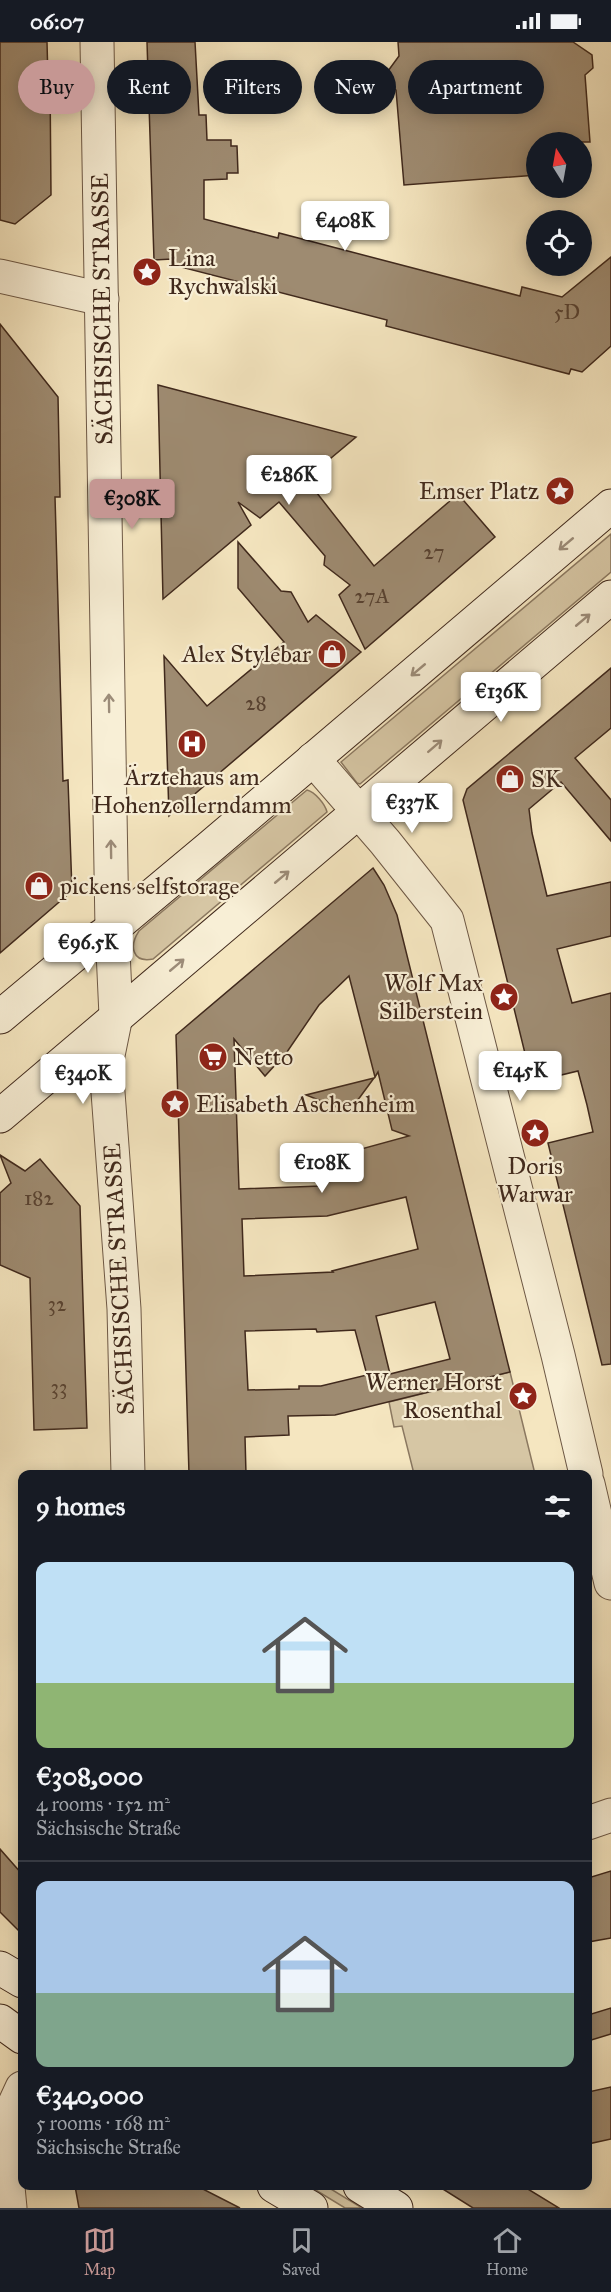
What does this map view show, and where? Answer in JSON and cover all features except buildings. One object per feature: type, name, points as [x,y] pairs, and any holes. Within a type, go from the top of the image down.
[{"type":"street","name":"SÄCHSISCHE STRASSE","points":[[97,42],[111,929],[116,1016],[106,1065],[124,1309],[128,1470]]},
{"type":"street","points":[[0,276],[102,299]]},
{"type":"street","points":[[0,1017],[73,956],[111,929],[611,506]]},
{"type":"street","points":[[0,1116],[611,597]]},
{"type":"street","points":[[313,759],[447,920],[585,1470]]},
{"type":"street","points":[[592,1501],[611,1583]]},
{"type":"street","points":[[592,1822],[611,1815]]},
{"type":"street","points":[[0,1968],[18,1979]]},
{"type":"street","points":[[0,2021],[18,2034]]},
{"type":"street","points":[[14,2198],[3,2135],[18,2097]]},
{"type":"street","points":[[281,2190],[311,2208]]},
{"type":"street","points":[[367,2190],[396,2208]]},
{"type":"shaded area","points":[[611,534],[611,572],[360,784],[357,783],[341,762]]},
{"type":"shaded area","points":[[307,790],[319,799],[327,812],[153,959],[146,960],[137,956],[133,948],[139,931]]},
{"type":"shaded area","points":[[510,1372],[534,1470],[413,1470],[402,1426],[394,1427],[389,1402]]},
{"type":"shaded area","points":[[316,2190],[333,2190],[362,2208],[345,2208]]},
{"type":"place","name":"Lina Rychwalski","points":[[147,272]]},
{"type":"place","name":"Emser Platz","points":[[560,491]]},
{"type":"place","name":"Alex Stylebar","points":[[332,654]]},
{"type":"place","name":"Ärztehaus am Hohenzollerndamm","points":[[192,744]]},
{"type":"place","name":"SK","points":[[510,779]]},
{"type":"place","name":"pickens selfstorage","points":[[39,886]]},
{"type":"place","name":"Wolf Max Silberstein","points":[[504,997]]},
{"type":"place","name":"Netto","points":[[213,1057]]},
{"type":"place","name":"Elisabeth Aschenheim","points":[[175,1104]]},
{"type":"place","name":"Doris Warwar","points":[[535,1133]]},
{"type":"place","name":"Werner Horst Rosenthal","points":[[523,1396]]}]
